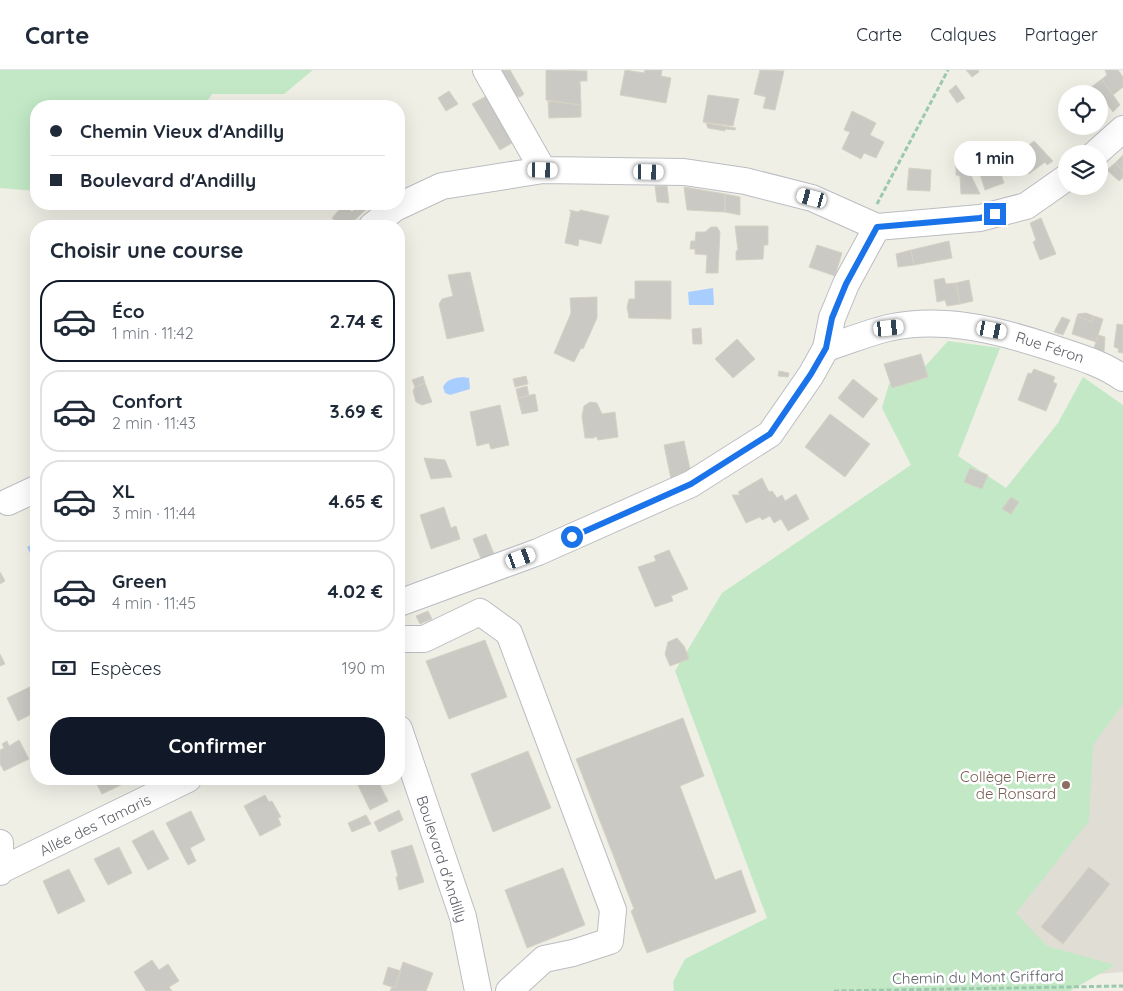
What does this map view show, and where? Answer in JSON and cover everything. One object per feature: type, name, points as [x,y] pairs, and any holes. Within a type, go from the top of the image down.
[{"type":"street","points":[[486,70],[543,170]]},
{"type":"street","points":[[1105,145],[1123,129]]},
{"type":"street","points":[[405,203],[442,186],[543,170],[684,172],[745,181],[812,198],[877,227],[980,218],[1026,206],[1058,184]]},
{"type":"street","points":[[380,220],[392,210]]},
{"type":"street","points":[[405,601],[538,552],[691,484],[770,434],[811,374],[826,348],[832,318],[846,284],[877,227]]},
{"type":"street","name":"Rue Féron","points":[[826,348],[889,328],[934,324],[977,327],[1006,333],[1104,365],[1123,378]]},
{"type":"street","points":[[8,502],[30,492]]},
{"type":"street","points":[[405,638],[424,639],[480,612],[509,633],[613,910],[610,940],[573,954],[544,959],[508,991]]},
{"type":"street","name":"Boulevard d'Andilly","points":[[405,747],[463,917],[478,991]]},
{"type":"street","name":"Allée des Tamaris","points":[[1,871],[176,785]]},
{"type":"street","points":[[0,843],[1,871]]},
{"type":"path","points":[[877,227],[876,206],[948,70]]},
{"type":"path","name":"Chemin du Mont Griffard","points":[[834,991],[1123,986]]},
{"type":"shaded area","name":"Collège Pierre de Ronsard","points":[[1123,481],[1123,972],[1087,975],[976,977]]},
{"type":"green space","points":[[0,70],[313,70],[284,94],[212,94],[208,100],[30,100],[30,190],[0,188]]},
{"type":"green space","points":[[948,341],[1000,348],[958,456],[1006,488],[1058,423],[1083,377],[1123,405],[1123,704],[1093,745],[1089,821],[1016,913],[1047,946],[1115,965],[1070,991],[674,991],[673,982],[685,959],[767,918],[675,671],[722,593],[911,465],[882,408],[889,384],[919,373]]},
{"type":"water","points":[[713,288],[714,305],[689,305],[688,292]]},
{"type":"water","points":[[454,378],[469,378],[470,389],[450,395],[445,393],[443,387],[447,382]]},
{"type":"building","points":[[496,70],[510,70],[524,94],[520,97],[509,95]]},
{"type":"building","points":[[546,70],[587,71],[587,81],[580,81],[581,105],[546,100]]},
{"type":"building","points":[[625,70],[644,73],[645,70],[662,70],[661,76],[671,78],[666,103],[620,95]]},
{"type":"building","points":[[760,70],[784,71],[775,110],[763,108],[766,97],[754,94]]},
{"type":"building","points":[[966,70],[978,70],[979,72],[972,77]]},
{"type":"building","points":[[1105,70],[1118,70],[1123,77],[1123,87],[1113,95],[1108,85],[1102,79],[1107,75]]},
{"type":"building","points":[[1102,79],[1106,85],[1094,85]]},
{"type":"building","points":[[956,85],[965,98],[957,103],[949,91]]},
{"type":"building","points":[[1108,88],[1120,105],[1113,112],[1108,105]]},
{"type":"building","points":[[449,91],[458,104],[446,111],[438,98]]},
{"type":"building","points":[[490,94],[512,143],[500,150],[472,104]]},
{"type":"building","points":[[708,95],[739,99],[733,126],[703,122]]},
{"type":"building","points":[[548,101],[581,105],[581,117],[549,118]]},
{"type":"building","points":[[852,111],[876,123],[870,135],[884,142],[876,158],[864,153],[861,159],[842,149],[850,132],[844,130]]},
{"type":"building","points":[[706,123],[736,128],[735,130],[725,129],[725,131],[708,128]]},
{"type":"building","points":[[1034,141],[1053,161],[1047,165],[1045,162],[1029,174],[1023,165],[1020,168],[1012,158]]},
{"type":"building","points":[[1123,155],[1123,170],[1115,163]]},
{"type":"building","points":[[956,163],[965,163],[980,194],[961,194],[960,176],[956,175]]},
{"type":"building","points":[[1115,163],[1123,170],[1123,178],[1119,181],[1108,169]]},
{"type":"building","points":[[998,164],[1004,183],[985,190],[979,171]]},
{"type":"building","points":[[909,168],[931,170],[930,191],[907,190]]},
{"type":"building","points":[[655,186],[667,186],[669,203],[657,202]]},
{"type":"building","points":[[684,187],[725,194],[725,212],[687,210]]},
{"type":"building","points":[[725,194],[740,197],[740,215],[725,212]]},
{"type":"building","points":[[339,210],[350,210],[352,212],[354,210],[365,210],[355,220],[334,220],[332,218]]},
{"type":"building","points":[[569,210],[579,212],[580,210],[609,216],[601,244],[579,239],[578,246],[565,243],[571,212]]},
{"type":"building","points":[[1041,218],[1056,254],[1040,260],[1033,242],[1036,240],[1030,223]]},
{"type":"building","points":[[735,226],[768,226],[768,245],[764,245],[763,259],[736,260],[736,251],[738,250]]},
{"type":"building","points":[[711,227],[717,227],[720,232],[718,273],[706,273],[707,255],[695,254],[695,249],[690,249],[691,241],[695,241],[696,232],[705,232]]},
{"type":"building","points":[[949,241],[952,258],[914,265],[911,250]]},
{"type":"building","points":[[817,245],[842,253],[835,276],[809,267]]},
{"type":"building","points":[[911,250],[914,265],[898,267],[896,254]]},
{"type":"building","points":[[470,272],[484,331],[447,339],[439,304],[442,299],[453,296],[448,275]]},
{"type":"building","points":[[944,278],[946,284],[956,283],[960,304],[947,306],[945,300],[937,302],[934,280]]},
{"type":"building","points":[[969,280],[973,301],[960,304],[956,283]]},
{"type":"building","points":[[635,281],[671,281],[671,319],[629,318],[627,307],[629,299],[635,299]]},
{"type":"building","points":[[597,297],[597,318],[583,349],[581,348],[574,362],[554,353],[571,313],[570,298]]},
{"type":"building","points":[[1086,313],[1094,316],[1092,322],[1077,316],[1078,314]]},
{"type":"building","points":[[1077,316],[1092,322],[1094,316],[1103,319],[1096,342],[1072,334]]},
{"type":"building","points":[[1062,317],[1070,320],[1063,335],[1054,332]]},
{"type":"building","points":[[1117,324],[1123,325],[1123,353],[1118,352],[1119,349],[1114,347]]},
{"type":"building","points":[[701,328],[702,344],[693,344],[692,329]]},
{"type":"building","points":[[1098,335],[1105,337],[1104,352],[1094,348]]},
{"type":"building","points":[[737,339],[755,359],[733,378],[715,359]]},
{"type":"building","points":[[921,354],[928,377],[892,388],[884,364]]},
{"type":"building","points":[[1034,369],[1055,377],[1053,382],[1057,384],[1046,411],[1018,400],[1028,373],[1031,374]]},
{"type":"building","points":[[779,371],[789,373],[788,377],[778,376]]},
{"type":"building","points":[[423,376],[425,383],[415,387],[412,380]]},
{"type":"building","points":[[526,376],[528,384],[515,387],[513,379]]},
{"type":"building","points":[[853,379],[878,399],[863,418],[838,398]]},
{"type":"building","points":[[425,383],[432,402],[422,405],[416,402],[413,391],[415,387]]},
{"type":"building","points":[[527,386],[529,396],[518,398],[516,389]]},
{"type":"building","points":[[535,394],[538,411],[522,414],[518,398]]},
{"type":"building","points":[[590,402],[597,403],[602,414],[615,412],[618,437],[598,440],[596,436],[594,438],[585,438],[582,416],[584,406]]},
{"type":"building","points":[[500,405],[509,445],[491,449],[489,443],[477,446],[470,412]]},
{"type":"building","points":[[830,414],[870,444],[845,477],[805,447]]},
{"type":"building","points":[[684,441],[690,469],[671,479],[664,445]]},
{"type":"building","points":[[424,458],[445,460],[452,477],[431,479]]},
{"type":"building","points":[[970,468],[988,475],[982,489],[964,482]]},
{"type":"building","points":[[762,478],[769,492],[772,491],[777,498],[782,495],[785,501],[796,494],[809,519],[788,531],[781,519],[774,523],[770,516],[762,520],[760,517],[746,523],[732,495],[740,495],[738,492]]},
{"type":"building","points":[[1011,497],[1019,502],[1011,514],[1002,509]]},
{"type":"building","points":[[444,507],[451,528],[456,526],[460,539],[431,549],[420,515]]},
{"type":"building","points":[[486,534],[494,554],[481,559],[473,539]]},
{"type":"building","points":[[669,550],[688,589],[671,596],[673,601],[655,607],[638,567],[656,561],[654,556]]},
{"type":"building","points":[[0,572],[5,581],[0,584]]},
{"type":"building","points":[[428,611],[432,619],[420,624],[416,616]]},
{"type":"building","points":[[677,638],[684,646],[689,659],[670,666],[665,654],[668,642]]},
{"type":"building","points":[[485,640],[507,697],[449,719],[426,661]]},
{"type":"building","points":[[0,654],[5,664],[0,666]]},
{"type":"building","points":[[30,687],[30,715],[18,721],[7,698]]},
{"type":"building","points":[[683,718],[704,776],[680,786],[715,880],[741,870],[756,912],[647,953],[631,911],[634,909],[576,759]]},
{"type":"building","points":[[19,740],[29,759],[4,771],[0,764],[0,750],[4,748],[2,744],[7,741],[9,746]]},
{"type":"building","points":[[528,751],[551,808],[493,832],[471,774]]},
{"type":"building","points":[[97,785],[121,785],[102,794]]},
{"type":"building","points":[[358,785],[380,785],[388,801],[370,810]]},
{"type":"building","points":[[265,795],[269,802],[272,801],[281,817],[278,818],[281,825],[260,836],[244,806]]},
{"type":"building","points":[[399,810],[403,820],[379,832],[374,822]]},
{"type":"building","points":[[191,811],[205,840],[190,848],[196,861],[188,865],[166,823]]},
{"type":"building","points":[[366,815],[371,824],[352,832],[348,823]]},
{"type":"building","points":[[153,830],[169,859],[148,870],[132,841]]},
{"type":"building","points":[[412,845],[424,882],[399,890],[396,877],[398,876],[391,851]]},
{"type":"building","points":[[119,847],[132,873],[108,885],[94,859]]},
{"type":"building","points":[[1089,867],[1110,884],[1063,944],[1041,927]]},
{"type":"building","points":[[563,868],[585,925],[527,948],[505,890]]},
{"type":"building","points":[[69,869],[85,901],[58,914],[43,881]]},
{"type":"building","points":[[152,960],[159,970],[168,964],[179,981],[169,987],[172,991],[146,991],[134,972]]},
{"type":"building","points":[[403,962],[433,973],[426,991],[390,991],[392,987],[395,988]]},
{"type":"building","points":[[388,967],[401,971],[395,988],[383,984]]},
{"type":"place","name":"Collège Pierre de Ronsard","points":[[1066,785]]},
{"type":"route","points":[[572,537],[691,484],[770,434],[811,374],[826,348],[832,318],[846,284],[877,227],[980,218],[995,214]]}]
